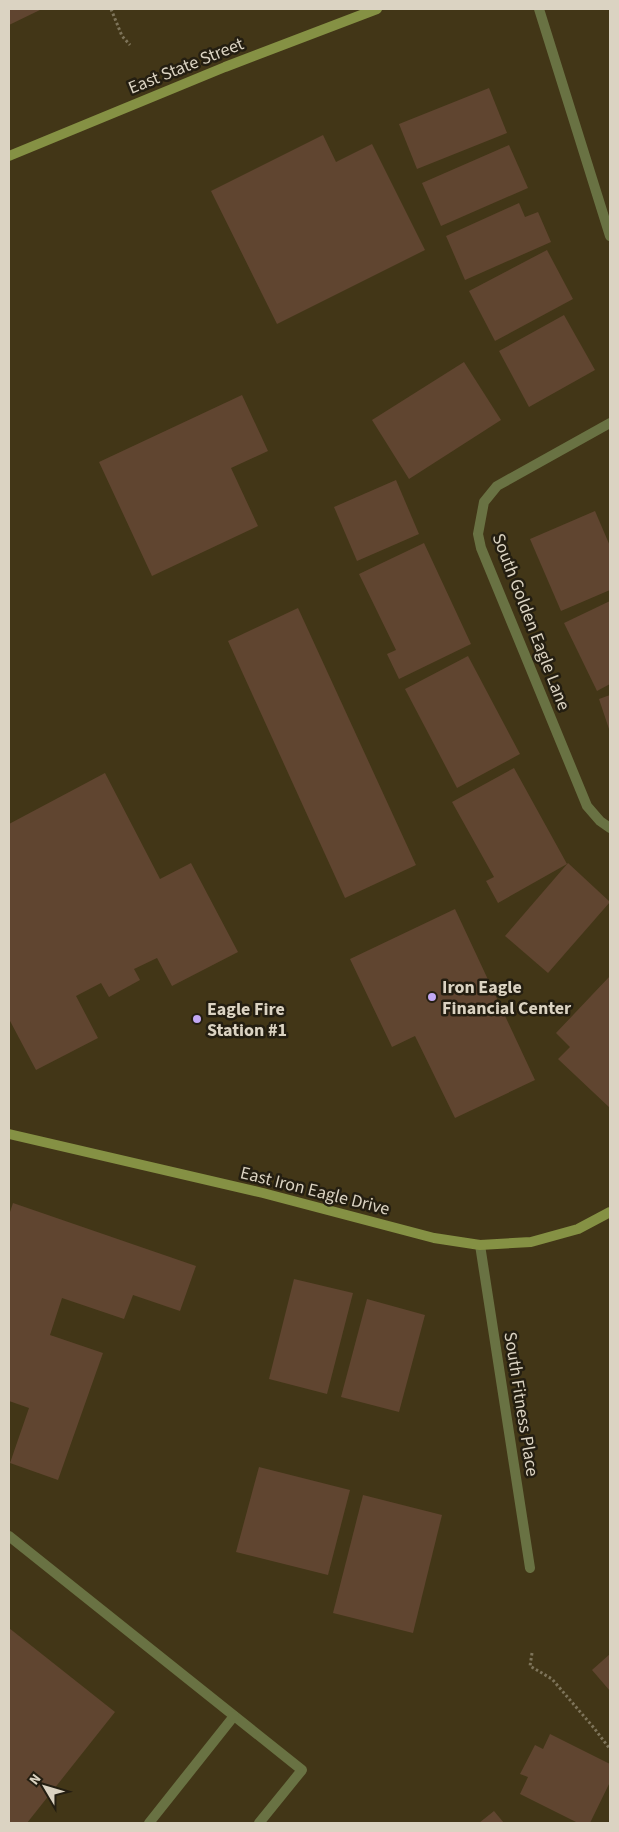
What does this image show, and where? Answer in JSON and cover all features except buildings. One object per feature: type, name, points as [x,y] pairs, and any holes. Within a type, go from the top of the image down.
[{"type":"street","name":"East State Street","points":[[9,156],[225,67],[376,9]]},
{"type":"street","points":[[539,9],[610,236]]},
{"type":"street","name":"South Golden Eagle Lane","points":[[610,423],[497,486],[484,502],[478,534],[481,548],[586,806],[600,821],[610,828]]},
{"type":"street","name":"East Iron Eagle Drive","points":[[9,1134],[263,1193],[434,1238],[480,1245],[531,1242],[578,1228],[610,1212]]},
{"type":"street","name":"South Fitness Place","points":[[480,1245],[530,1568]]},
{"type":"street","points":[[9,1536],[302,1770],[259,1823]]},
{"type":"street","points":[[149,1823],[234,1716]]},
{"type":"path","points":[[110,9],[122,36],[130,45]]},
{"type":"path","points":[[532,1653],[530,1666],[552,1679],[610,1749]]},
{"type":"place","name":"Iron Eagle Financial Center","points":[[432,997]]},
{"type":"place","name":"Eagle Fire Station #1","points":[[197,1019]]}]
